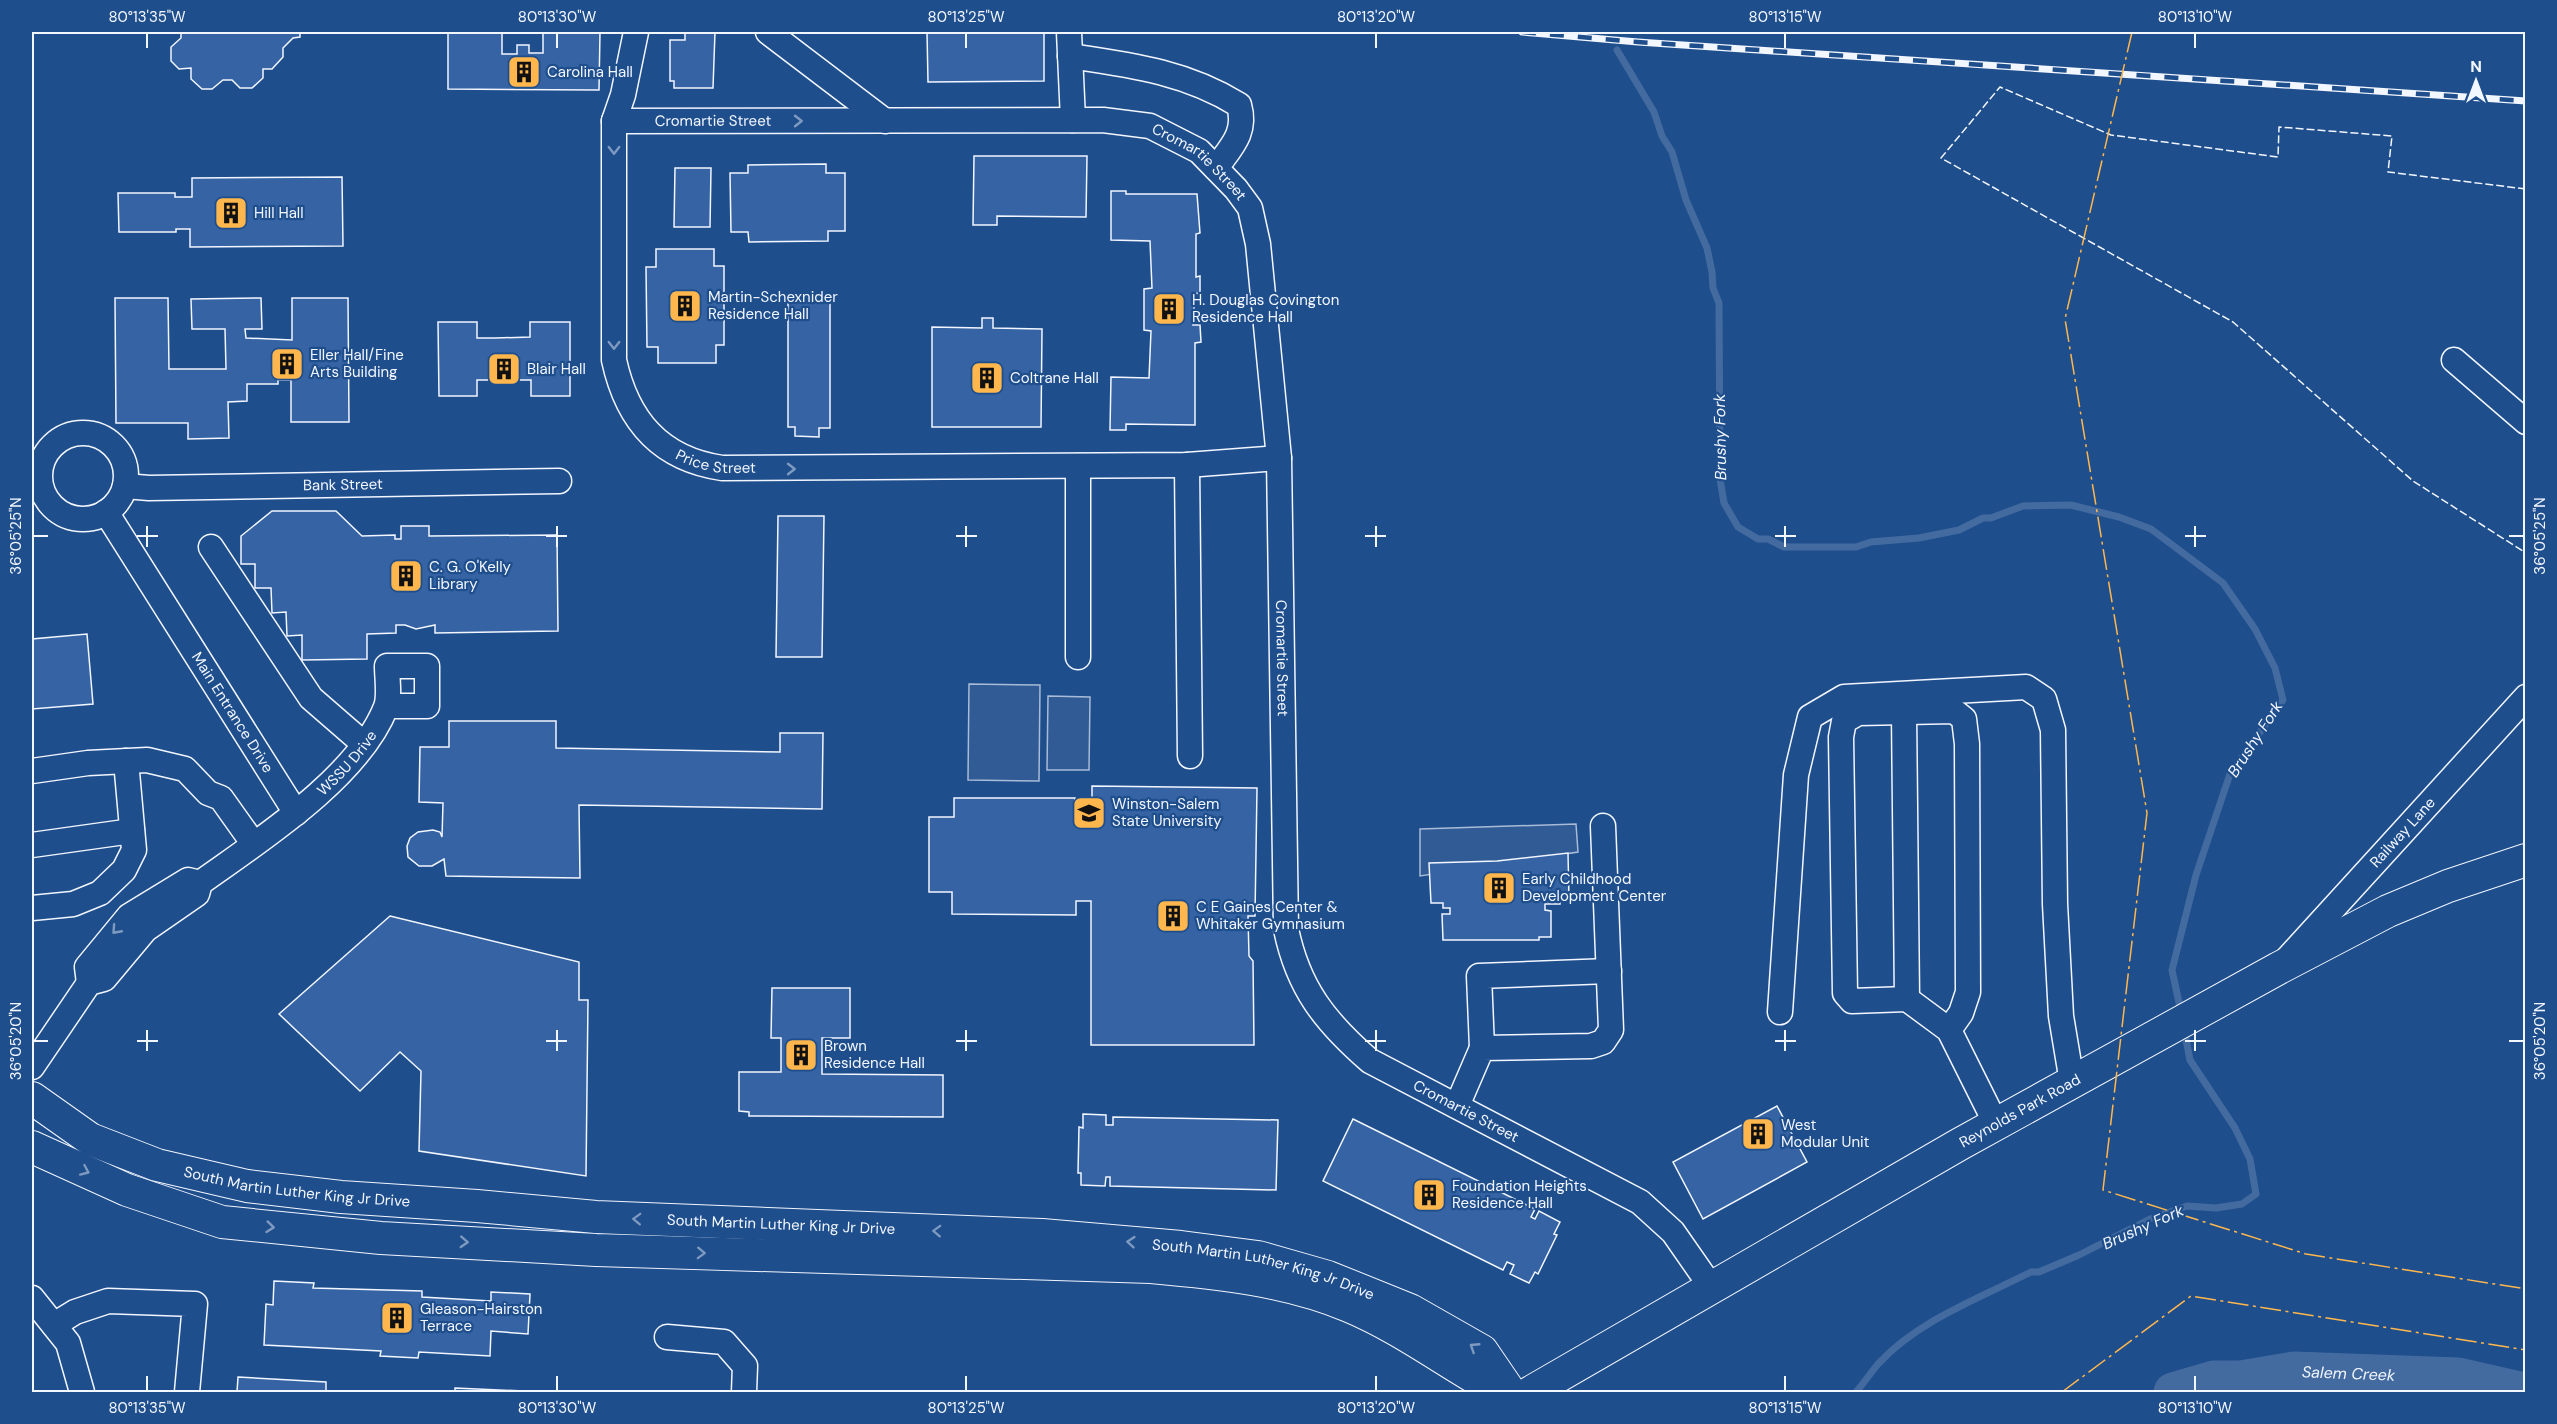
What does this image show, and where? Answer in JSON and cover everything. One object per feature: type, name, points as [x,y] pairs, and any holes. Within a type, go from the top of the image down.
[{"type":"main road","name":"Reynolds Park Road","points":[[1531,1392],[1996,1124],[2279,968],[2388,911],[2448,886],[2526,860]]},
{"type":"main road","name":"South Martin Luther King Jr Drive","points":[[32,1098],[90,1139],[157,1165],[247,1186],[341,1197],[596,1217],[1042,1235],[1181,1247],[1258,1257],[1329,1277],[1410,1310],[1482,1351],[1510,1392]]},
{"type":"main road","name":"South Martin Luther King Jr Drive","points":[[32,1147],[127,1190],[222,1222],[381,1238],[596,1250],[1139,1266],[1214,1272],[1263,1281],[1348,1306],[1500,1392]]},
{"type":"street","name":"Price Street","points":[[636,32],[623,94],[614,121],[614,360],[623,394],[640,422],[655,440],[682,457],[703,465],[732,468],[862,469],[1195,465],[1279,458]]},
{"type":"street","points":[[768,32],[885,121]]},
{"type":"street","points":[[1069,32],[1073,120]]},
{"type":"street","points":[[1070,56],[1156,69],[1223,96],[1239,105],[1243,120],[1239,136],[1216,168]]},
{"type":"street","name":"Cromartie Street","points":[[614,121],[1103,120],[1150,126],[1199,151],[1216,168],[1250,208],[1258,244],[1279,458],[1286,929],[1292,957],[1313,1000],[1340,1035],[1378,1066],[1640,1202],[1673,1232],[1712,1288]]},
{"type":"street","points":[[2454,360],[2526,422]]},
{"type":"street","points":[[32,460],[63,438],[82,432],[108,440],[122,457],[126,471],[125,486],[119,499],[105,512],[88,518],[73,518],[59,512],[38,491],[40,470],[52,446]]},
{"type":"street","points":[[1190,756],[1195,465]]},
{"type":"street","points":[[1077,466],[1077,657]]},
{"type":"street","name":"Bank Street","points":[[125,486],[149,488],[559,481]]},
{"type":"street","name":"Main Entrance Drive","points":[[105,512],[296,813]]},
{"type":"street","points":[[211,547],[311,698],[364,744]]},
{"type":"street","points":[[1780,1012],[1796,775],[1810,717],[1844,697],[2026,687],[2044,699],[2053,730],[2055,904],[2061,1016],[2072,1082]]},
{"type":"street","name":"Railway Lane","points":[[2279,968],[2526,698]]},
{"type":"street","name":"WSSU Drive","points":[[296,813],[324,790],[364,744],[387,706]]},
{"type":"street","points":[[1949,1030],[1961,1013],[1968,992],[1967,744],[1964,720],[1954,711],[1858,713],[1844,721],[1841,736],[1845,993],[1852,1001],[1907,999],[1949,1030],[1996,1124]]},
{"type":"street","points":[[1904,712],[1907,999]]},
{"type":"street","points":[[32,771],[147,760],[184,769],[208,793],[221,798],[246,849]]},
{"type":"street","points":[[32,908],[73,904],[100,893],[124,870],[134,850],[126,761]]},
{"type":"street","points":[[32,1067],[89,983],[87,967],[129,916],[160,907],[188,880],[200,883],[296,813]]},
{"type":"street","points":[[1482,1048],[1591,1046],[1603,1042],[1611,1030],[1603,826]]},
{"type":"street","points":[[32,845],[132,831]]},
{"type":"street","points":[[1457,1106],[1482,1048],[1479,976],[1609,971]]},
{"type":"street","points":[[32,1298],[68,1343],[82,1392]]},
{"type":"street","points":[[54,1325],[75,1312],[108,1301],[195,1304],[187,1392]]},
{"type":"street","points":[[667,1337],[724,1341],[745,1366],[744,1392]]},
{"type":"shaded area","points":[[969,684],[1040,685],[1039,781],[968,780]]},
{"type":"shaded area","points":[[1048,696],[1090,697],[1089,770],[1047,770]]},
{"type":"shaded area","points":[[1576,824],[1578,852],[1420,876],[1420,829]]},
{"type":"building","points":[[181,32],[300,32],[300,37],[293,38],[283,48],[283,57],[272,69],[263,69],[263,78],[252,88],[240,88],[232,80],[223,80],[212,89],[202,89],[191,79],[191,68],[179,69],[171,61],[171,47],[181,38]]},
{"type":"building","name":"Carolina Hall","points":[[448,32],[502,32],[502,54],[517,54],[517,45],[529,45],[529,53],[543,53],[543,32],[600,32],[599,90],[448,89]]},
{"type":"building","points":[[685,32],[715,32],[713,88],[674,88],[674,81],[670,81],[670,40],[685,40]]},
{"type":"building","points":[[927,32],[1044,32],[1044,81],[928,82]]},
{"type":"building","points":[[974,156],[1087,156],[1086,217],[997,216],[997,225],[973,225]]},
{"type":"building","points":[[826,164],[826,173],[845,173],[845,231],[828,231],[828,241],[749,242],[748,232],[731,232],[730,173],[748,173],[748,165]]},
{"type":"building","points":[[675,168],[711,168],[710,227],[674,227]]},
{"type":"building","name":"Hill Hall","points":[[342,177],[343,246],[190,247],[190,229],[176,229],[176,232],[119,232],[118,193],[175,193],[175,197],[192,197],[192,178]]},
{"type":"building","name":"H. Douglas Covington Residence Hall","points":[[1111,191],[1126,191],[1126,194],[1197,194],[1200,233],[1196,234],[1196,277],[1200,276],[1200,294],[1195,293],[1193,325],[1200,325],[1201,342],[1195,343],[1195,425],[1126,424],[1126,430],[1110,430],[1111,377],[1149,378],[1151,331],[1144,330],[1144,289],[1152,288],[1150,241],[1111,240]]},
{"type":"building","name":"Martin-Schexnider Residence Hall","points":[[656,249],[714,249],[714,266],[724,266],[724,345],[716,345],[716,363],[658,363],[658,347],[647,347],[646,267],[656,267]]},
{"type":"building","name":"Eller Hall/Fine Arts Building","points":[[115,298],[168,298],[169,369],[226,369],[225,329],[192,329],[191,299],[261,298],[262,329],[245,329],[246,338],[292,340],[292,298],[348,298],[349,422],[291,422],[291,380],[278,380],[278,384],[247,384],[247,401],[228,402],[229,438],[188,439],[188,423],[116,423]]},
{"type":"building","points":[[788,301],[830,301],[830,428],[819,428],[819,437],[795,436],[795,427],[788,427]]},
{"type":"building","name":"Coltrane Hall","points":[[982,318],[993,318],[993,328],[1042,329],[1041,427],[932,427],[932,327],[982,328]]},
{"type":"building","name":"Blair Hall","points":[[438,322],[477,322],[477,338],[495,338],[530,337],[530,322],[570,322],[570,396],[531,396],[531,380],[477,380],[477,396],[439,396]]},
{"type":"building","name":"C. G. O'Kelly Library","points":[[272,511],[336,511],[362,536],[395,535],[395,539],[401,539],[401,526],[429,526],[429,536],[557,535],[558,631],[435,633],[435,625],[416,629],[396,625],[396,633],[367,634],[367,659],[302,660],[302,635],[287,636],[286,612],[272,613],[271,588],[255,588],[255,564],[241,564],[241,536]]},
{"type":"building","points":[[778,516],[824,516],[822,657],[776,657]]},
{"type":"building","points":[[87,634],[93,704],[32,709],[32,639]]},
{"type":"building","points":[[449,721],[556,721],[556,748],[780,752],[780,733],[823,733],[822,809],[579,805],[580,878],[446,876],[444,859],[432,866],[419,866],[408,857],[407,846],[410,838],[418,832],[433,830],[440,832],[442,837],[443,803],[419,802],[420,747],[449,747]]},
{"type":"building","name":"C E Gaines Center & Whitaker Gymnasium","points":[[1092,786],[1257,788],[1255,916],[1248,916],[1249,956],[1253,961],[1254,1045],[1091,1045],[1091,901],[1076,901],[1076,915],[952,914],[952,892],[929,892],[929,817],[954,817],[954,798],[1075,798],[1075,811],[1092,811]]},
{"type":"building","name":"Early Childhood Development Center","points":[[1568,853],[1569,899],[1560,899],[1560,904],[1545,904],[1545,910],[1551,911],[1551,937],[1539,937],[1539,940],[1443,940],[1442,914],[1450,914],[1450,908],[1443,908],[1443,903],[1431,903],[1429,863],[1497,861]]},
{"type":"building","points":[[390,916],[579,962],[579,1000],[588,1000],[586,1176],[419,1151],[421,1071],[400,1052],[360,1091],[279,1014]]},
{"type":"building","name":"Brown Residence Hall","points":[[772,988],[850,988],[850,1038],[822,1038],[822,1074],[943,1075],[943,1117],[749,1116],[749,1112],[739,1111],[739,1072],[781,1072],[781,1038],[771,1038]]},
{"type":"building","name":"West Modular Unit","points":[[1777,1106],[1807,1162],[1703,1219],[1673,1162]]},
{"type":"building","points":[[1083,1114],[1106,1115],[1106,1125],[1113,1125],[1113,1117],[1278,1120],[1276,1190],[1110,1186],[1110,1177],[1106,1177],[1105,1186],[1081,1185],[1081,1173],[1078,1173],[1079,1127],[1083,1128]]},
{"type":"building","name":"Foundation Heights Residence Hall","points":[[1353,1119],[1535,1209],[1531,1217],[1535,1219],[1539,1211],[1560,1222],[1554,1234],[1557,1235],[1538,1274],[1535,1272],[1529,1283],[1510,1274],[1514,1265],[1507,1262],[1503,1270],[1323,1181]]},
{"type":"building","name":"Gleason-Hairston Terrace","points":[[274,1281],[314,1283],[313,1288],[422,1291],[422,1297],[491,1301],[491,1292],[530,1294],[528,1334],[491,1331],[490,1356],[419,1352],[418,1358],[380,1356],[381,1351],[264,1345],[266,1304],[273,1305]]},
{"type":"building","points":[[238,1377],[326,1382],[326,1392],[237,1392]]},
{"type":"building","points":[[455,1388],[523,1391],[523,1392],[455,1392]]},
{"type":"waterway","name":"Brushy Fork","points":[[1617,50],[1654,112],[1662,136],[1672,152],[1686,200],[1707,248],[1713,288],[1719,303],[1720,479],[1724,503],[1738,527],[1758,539],[1768,539],[1784,547],[1856,547],[1871,542],[1919,538],[1959,530],[1983,518],[1991,518],[2023,506],[2071,505],[2119,517],[2151,529],[2223,583],[2255,629],[2275,668],[2283,700],[2230,774],[2196,875],[2172,970],[2181,1012]]},
{"type":"waterway","name":"Brushy Fork","points":[[1856,1392],[1879,1363],[1912,1334],[1971,1301],[2031,1272],[2039,1272],[2079,1255],[2150,1219],[2187,1206],[2216,1208],[2242,1204],[2256,1194],[2250,1159],[2235,1128],[2190,1060],[2184,1029]]},
{"type":"waterway","points":[[2294,1371],[2330,1392]]},
{"type":"waterway","name":"Salem Creek","points":[[2173,1392],[2214,1380],[2241,1380],[2294,1371],[2458,1377],[2524,1392]]},
{"type":"railway","points":[[1522,32],[1638,42],[2526,101]]},
{"type":"fence","points":[[2526,189],[2388,172],[2392,136],[2279,127],[2278,157],[2111,135],[2000,87],[1941,158],[2233,322],[2413,481],[2526,553]]},
{"type":"power","points":[[2132,32],[2065,319],[2147,813],[2103,1190],[2306,1254],[2526,1289]]},
{"type":"power","points":[[2062,1392],[2191,1296],[2526,1350]]},
{"type":"place","name":"Carolina Hall","points":[[524,72]]},
{"type":"place","name":"Hill Hall","points":[[231,213]]},
{"type":"place","name":"Martin-Schexnider Residence Hall","points":[[685,306]]},
{"type":"place","name":"H. Douglas Covington Residence Hall","points":[[1169,309]]},
{"type":"place","name":"Eller Hall/Fine Arts Building","points":[[287,364]]},
{"type":"place","name":"Blair Hall","points":[[504,369]]},
{"type":"place","name":"Coltrane Hall","points":[[987,378]]},
{"type":"place","name":"C. G. O'Kelly Library","points":[[406,576]]},
{"type":"place","name":"Winston-Salem State University","points":[[1089,813]]},
{"type":"place","name":"Early Childhood Development Center","points":[[1499,888]]},
{"type":"place","name":"C E Gaines Center & Whitaker Gymnasium","points":[[1173,916]]},
{"type":"place","name":"Brown Residence Hall","points":[[801,1055]]},
{"type":"place","name":"West Modular Unit","points":[[1758,1134]]},
{"type":"place","name":"Foundation Heights Residence Hall","points":[[1429,1195]]},
{"type":"place","name":"Gleason-Hairston Terrace","points":[[397,1318]]}]
